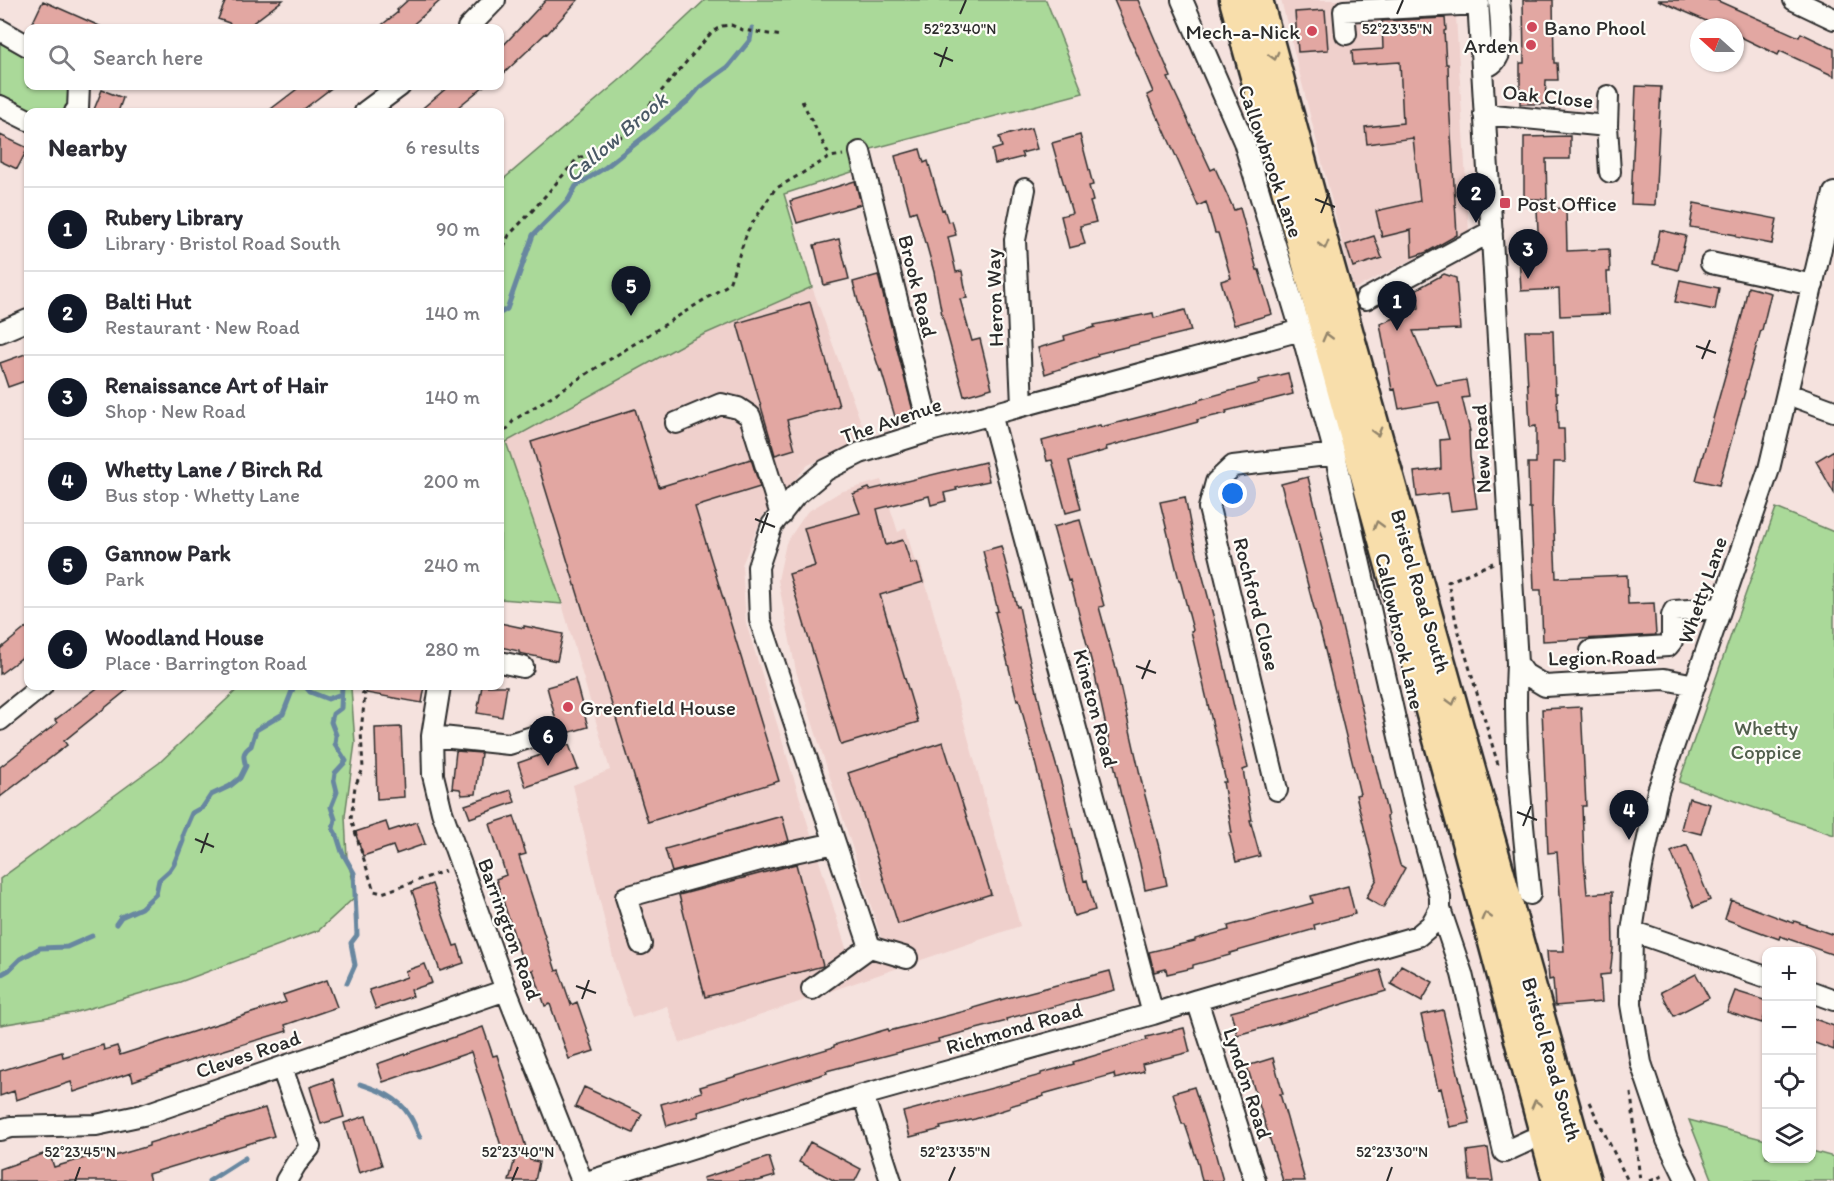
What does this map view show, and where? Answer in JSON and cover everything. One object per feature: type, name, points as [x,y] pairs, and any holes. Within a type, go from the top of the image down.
[{"type":"highway","name":"Bristol Road South","points":[[1234,0],[1557,1181]]},
{"type":"highway","name":"Bristol Road South","points":[[1258,0],[1328,259],[1586,1181]]},
{"type":"street","points":[[472,24],[495,0]]},
{"type":"street","name":"Callowbrook Lane","points":[[1182,0],[1244,142],[1301,330],[1335,454],[1414,803],[1440,897],[1440,909],[1462,975],[1504,1152],[1530,1140]]},
{"type":"street","points":[[1482,69],[1492,64],[1499,56],[1501,45],[1499,0]]},
{"type":"street","points":[[1794,0],[1834,19]]},
{"type":"street","points":[[1346,34],[1344,11],[1479,2]]},
{"type":"street","name":"New Road","points":[[1479,2],[1512,555],[1520,800],[1530,894]]},
{"type":"street","points":[[0,30],[24,44]]},
{"type":"street","points":[[78,108],[79,90]]},
{"type":"street","points":[[370,108],[395,90]]},
{"type":"street","name":"Oak Close","points":[[1608,96],[1610,172]]},
{"type":"street","points":[[0,106],[24,118]]},
{"type":"street","name":"Oak Close","points":[[1484,114],[1607,126]]},
{"type":"street","name":"Brook Road","points":[[860,152],[930,431]]},
{"type":"street","name":"Heron Way","points":[[1022,405],[1015,240],[1025,189]]},
{"type":"street","name":"Whetty Lane","points":[[1687,1181],[1667,1140],[1641,1063],[1631,1004],[1632,932],[1642,867],[1658,791],[1769,469],[1813,285],[1827,255],[1834,193]]},
{"type":"street","points":[[1366,299],[1492,231]]},
{"type":"street","points":[[1711,263],[1813,285]]},
{"type":"street","points":[[0,332],[24,322]]},
{"type":"street","name":"The Avenue","points":[[870,947],[760,620],[758,567],[772,525],[795,496],[826,470],[860,453],[1022,405],[1301,330]]},
{"type":"street","points":[[1788,394],[1834,411]]},
{"type":"street","points":[[676,423],[721,404],[738,408],[750,416],[781,515]]},
{"type":"street","name":"Kineton Road","points":[[991,414],[1153,1014]]},
{"type":"street","name":"Rochford Close","points":[[1277,790],[1209,508],[1216,482],[1233,466],[1335,454]]},
{"type":"street","points":[[1591,651],[1668,646],[1672,641],[1674,611],[1721,608]]},
{"type":"street","points":[[504,663],[523,667]]},
{"type":"street","name":"Legion Road","points":[[1517,663],[1525,674],[1545,686],[1664,679],[1695,685]]},
{"type":"street","points":[[0,720],[37,690]]},
{"type":"street","name":"Barrington Road","points":[[439,690],[432,736],[433,775],[442,812],[506,990],[582,1181]]},
{"type":"street","points":[[432,736],[509,744],[532,737]]},
{"type":"street","points":[[641,944],[626,897],[767,858],[835,843]]},
{"type":"street","name":"Richmond Road","points":[[590,1181],[862,1095],[1153,1014],[1418,936],[1431,925],[1440,909]]},
{"type":"street","points":[[1632,932],[1762,975]]},
{"type":"street","points":[[812,989],[870,947],[907,958]]},
{"type":"street","name":"Cleves Road","points":[[0,1130],[11,1126],[96,1125],[143,1115],[506,990]]},
{"type":"street","points":[[1816,993],[1834,1000]]},
{"type":"street","name":"Lyndon Road","points":[[1197,1000],[1254,1181]]},
{"type":"street","points":[[282,1068],[310,1147],[286,1181]]},
{"type":"street","points":[[862,1095],[891,1181]]},
{"type":"path","points":[[504,246],[509,234],[577,159],[614,143],[628,130],[712,32],[722,26],[731,25],[742,30],[782,36]]},
{"type":"path","points":[[802,101],[830,157]]},
{"type":"path","points":[[504,433],[514,420],[729,284],[748,230],[776,189],[830,157],[860,152]]},
{"type":"path","points":[[1512,555],[1448,582],[1456,622],[1504,787],[1520,800]]},
{"type":"path","points":[[360,690],[366,695],[361,731],[363,769],[355,786],[351,819],[374,891],[382,893],[461,865]]},
{"type":"path","points":[[1640,1181],[1629,1083],[1641,1063]]},
{"type":"shaded area","points":[[1281,0],[1455,0],[1469,231],[1354,289]]},
{"type":"shaded area","points":[[812,287],[867,439],[808,465],[762,517],[742,565],[746,623],[850,961],[884,947],[796,671],[778,580],[786,543],[807,512],[840,492],[881,480],[898,532],[906,528],[914,559],[920,563],[1020,926],[680,1043],[667,1006],[632,1018],[615,966],[573,785],[610,770],[562,604],[505,442],[689,341]]},
{"type":"green space","points":[[705,0],[1046,0],[1083,93],[860,152],[864,168],[784,194],[812,287],[689,341],[506,442],[562,604],[504,599],[504,179],[622,78]]},
{"type":"green space","points":[[0,43],[24,56],[24,90],[72,90],[68,108],[26,108],[0,95]]},
{"type":"green space","name":"Whetty Coppice","points":[[1776,508],[1834,532],[1834,835],[1679,782]]},
{"type":"green space","points":[[237,690],[351,690],[355,743],[345,816],[347,859],[357,895],[319,930],[180,982],[73,1013],[0,1025],[0,879],[159,763]]},
{"type":"green space","points":[[1689,1120],[1762,1139],[1762,1163],[1816,1163],[1816,1152],[1834,1157],[1834,1181],[1713,1181]]},
{"type":"building","points":[[226,0],[283,0],[251,24],[230,24],[218,19]]},
{"type":"building","points":[[408,0],[441,0],[414,24],[383,24],[398,12],[397,10]]},
{"type":"building","points":[[546,0],[578,0],[547,34],[504,73],[504,45]]},
{"type":"building","points":[[1114,0],[1138,0],[1171,77],[1168,78],[1211,170],[1215,168],[1234,210],[1240,208],[1272,314],[1234,325],[1221,281],[1231,278],[1218,233],[1215,233],[1206,202],[1198,206],[1147,95],[1153,92]]},
{"type":"building","points":[[1523,0],[1553,0],[1554,63],[1557,63],[1558,80],[1546,80],[1545,104],[1520,104],[1520,63],[1524,63]]},
{"type":"building","points":[[1658,0],[1716,0],[1799,37],[1801,33],[1834,49],[1834,76],[1780,51],[1778,55],[1744,38],[1744,18],[1699,18]]},
{"type":"building","points":[[43,1],[95,24],[38,24],[33,22]]},
{"type":"building","name":"Mech-a-Nick","points":[[1325,10],[1328,50],[1298,52],[1295,12]]},
{"type":"building","points":[[1445,18],[1457,235],[1427,252],[1412,257],[1411,230],[1382,237],[1376,211],[1420,201],[1413,138],[1367,144],[1365,127],[1403,123],[1400,62],[1353,65],[1352,51],[1383,49],[1382,21]]},
{"type":"building","points":[[1636,86],[1661,87],[1655,205],[1631,204]]},
{"type":"building","points":[[102,90],[123,98],[119,108],[95,108]]},
{"type":"building","points":[[296,90],[329,90],[305,108],[272,108]]},
{"type":"building","points":[[444,90],[479,90],[457,108],[423,108]]},
{"type":"building","points":[[1031,128],[1037,149],[1021,153],[1023,157],[995,164],[992,150],[1002,147],[999,137]]},
{"type":"building","points":[[0,135],[24,146],[24,156],[17,169],[0,161]]},
{"type":"building","points":[[1080,135],[1093,185],[1089,186],[1093,201],[1090,202],[1096,222],[1080,226],[1085,244],[1069,248],[1061,216],[1072,213],[1052,143]]},
{"type":"building","points":[[1570,136],[1570,159],[1546,159],[1547,199],[1524,199],[1524,137]]},
{"type":"building","points":[[920,149],[924,163],[928,161],[942,210],[944,209],[948,222],[952,221],[956,235],[948,237],[956,272],[962,271],[967,298],[960,299],[972,341],[980,339],[992,388],[964,396],[942,315],[926,243],[916,211],[910,213],[895,156]]},
{"type":"building","points":[[855,181],[861,204],[797,223],[790,201]]},
{"type":"building","points":[[1694,203],[1777,219],[1772,244],[1690,227]]},
{"type":"building","points":[[1566,208],[1567,251],[1609,249],[1610,272],[1607,272],[1609,314],[1560,316],[1559,289],[1521,291],[1519,253],[1539,252],[1537,209]]},
{"type":"building","points":[[1660,230],[1686,236],[1678,270],[1653,264]]},
{"type":"building","points":[[1374,236],[1382,258],[1353,267],[1346,245]]},
{"type":"building","points":[[839,239],[849,279],[824,285],[814,245]]},
{"type":"building","points":[[1444,274],[1456,278],[1460,329],[1413,331],[1436,385],[1466,380],[1469,397],[1462,398],[1470,431],[1470,457],[1477,508],[1451,511],[1448,493],[1417,497],[1414,472],[1441,469],[1440,440],[1449,439],[1439,402],[1399,409],[1395,389],[1392,390],[1380,324],[1419,308],[1417,289]]},
{"type":"building","points":[[878,275],[914,415],[896,420],[864,324],[853,282]]},
{"type":"building","points":[[1680,280],[1719,288],[1715,310],[1675,302]]},
{"type":"building","points":[[1748,287],[1771,293],[1719,485],[1696,480]]},
{"type":"building","points":[[810,302],[839,406],[787,420],[795,449],[775,455],[737,323]]},
{"type":"building","points":[[1185,310],[1191,331],[1097,354],[1098,356],[1045,374],[1038,348],[1065,340],[1064,336],[1095,327],[1094,325],[1153,313],[1154,318]]},
{"type":"building","points":[[1525,331],[1553,331],[1558,429],[1564,429],[1565,462],[1554,462],[1556,578],[1627,575],[1628,604],[1654,603],[1656,635],[1543,641],[1541,590],[1534,590],[1531,508],[1529,508],[1528,463],[1536,463],[1536,426],[1530,427]]},
{"type":"building","points":[[24,354],[24,381],[8,387],[0,363]]},
{"type":"building","points":[[1288,373],[1293,394],[1226,411],[1227,413],[1106,447],[1107,450],[1069,461],[1081,509],[1066,513],[1052,460],[1047,461],[1042,441],[1198,402],[1198,400],[1259,383],[1258,380]]},
{"type":"building","points":[[635,409],[659,487],[751,459],[760,487],[695,507],[779,781],[648,822],[531,442]]},
{"type":"building","points":[[1834,450],[1834,493],[1816,461]]},
{"type":"building","points":[[985,462],[989,481],[944,493],[946,501],[931,505],[929,496],[877,509],[886,545],[903,540],[911,564],[917,563],[923,582],[880,595],[918,722],[841,745],[789,574],[815,566],[804,528],[860,513],[853,494],[869,488],[870,490]]},
{"type":"building","points":[[1308,477],[1387,817],[1400,865],[1405,868],[1383,908],[1366,898],[1377,879],[1356,795],[1360,794],[1281,484]]},
{"type":"building","points":[[1185,497],[1248,768],[1243,770],[1252,820],[1250,820],[1260,856],[1236,862],[1229,833],[1232,833],[1223,782],[1226,782],[1191,631],[1193,630],[1160,502]]},
{"type":"building","points":[[1080,520],[1104,606],[1099,607],[1117,672],[1167,885],[1145,890],[1121,796],[1094,671],[1070,580],[1068,581],[1053,527]]},
{"type":"building","points":[[1001,546],[1017,607],[1019,606],[1046,730],[1063,789],[1084,881],[1087,880],[1095,910],[1074,916],[995,612],[998,611],[983,551]]},
{"type":"building","points":[[504,624],[563,634],[557,661],[519,653],[519,651],[504,648]]},
{"type":"building","points":[[24,629],[24,656],[0,674],[0,649]]},
{"type":"building","name":"Greenfield House","points":[[575,679],[588,727],[560,735],[547,687]]},
{"type":"building","points":[[504,686],[507,686],[502,717],[477,713],[481,690],[504,690]]},
{"type":"building","points":[[95,690],[127,690],[64,741],[67,745],[0,797],[0,767],[57,723],[55,720]]},
{"type":"building","points":[[366,690],[424,690],[422,703],[366,693]]},
{"type":"building","points":[[1581,707],[1586,806],[1582,806],[1587,894],[1612,892],[1613,948],[1610,974],[1600,975],[1602,1002],[1555,1006],[1553,979],[1549,980],[1547,951],[1564,951],[1557,852],[1548,853],[1542,709]]},
{"type":"building","points":[[401,727],[404,797],[377,799],[375,728]]},
{"type":"building","points":[[943,742],[991,894],[898,924],[848,773]]},
{"type":"building","points":[[569,745],[578,769],[526,787],[518,763]]},
{"type":"building","points":[[456,751],[481,753],[476,794],[462,795],[460,789],[452,788]]},
{"type":"building","points":[[511,790],[515,802],[470,818],[465,805]]},
{"type":"building","points":[[1689,798],[1710,804],[1701,834],[1681,829]]},
{"type":"building","points":[[514,816],[526,854],[519,856],[556,971],[559,970],[571,1005],[577,1002],[594,1051],[569,1059],[550,1004],[545,1006],[533,970],[526,972],[496,879],[506,875],[490,824]]},
{"type":"building","points":[[782,816],[789,841],[672,872],[665,849]]},
{"type":"building","points":[[386,822],[389,831],[417,822],[425,844],[396,854],[393,846],[363,856],[355,832]]},
{"type":"building","points":[[1687,845],[1710,900],[1694,907],[1671,852]]},
{"type":"building","points":[[796,864],[823,966],[705,997],[679,895]]},
{"type":"building","points":[[432,884],[454,946],[458,945],[464,963],[440,971],[412,891]]},
{"type":"building","points":[[1348,886],[1355,914],[1314,925],[1315,929],[1193,965],[1193,968],[1167,974],[1166,969],[1154,972],[1149,952],[1195,941],[1195,939],[1229,930],[1228,926],[1313,903],[1311,896]]},
{"type":"building","points":[[1731,900],[1793,923],[1794,921],[1834,935],[1834,955],[1780,936],[1779,939],[1725,919]]},
{"type":"building","points":[[425,964],[432,983],[411,990],[413,996],[376,1009],[369,990],[407,977],[405,971]]},
{"type":"building","points":[[1401,965],[1433,982],[1422,1001],[1391,984]]},
{"type":"building","points":[[1380,970],[1386,991],[1237,1035],[1231,1012]]},
{"type":"building","points":[[1110,971],[1115,990],[938,1039],[939,1042],[826,1071],[827,1073],[698,1112],[699,1116],[667,1126],[661,1104],[702,1092],[700,1087],[888,1029],[889,1031]]},
{"type":"building","points":[[1696,974],[1709,998],[1674,1016],[1661,992]]},
{"type":"building","points":[[327,980],[337,1007],[285,1025],[287,1031],[133,1081],[131,1073],[74,1092],[71,1082],[16,1100],[14,1091],[0,1096],[0,1071],[62,1052],[63,1057],[103,1045],[104,1050],[117,1046],[120,1055],[286,1002],[283,995]]},
{"type":"building","points":[[1735,991],[1762,999],[1762,1023],[1727,1012]]},
{"type":"building","points":[[1443,1010],[1470,1123],[1450,1127],[1441,1088],[1438,1089],[1421,1015]]},
{"type":"building","points":[[1816,1019],[1834,1026],[1834,1050],[1816,1043]]},
{"type":"building","points":[[483,1027],[493,1056],[497,1055],[530,1160],[539,1162],[535,1181],[509,1181],[518,1147],[503,1152],[471,1052],[383,1082],[377,1064]]},
{"type":"building","points":[[1184,1028],[1190,1052],[1142,1064],[1144,1071],[1115,1079],[1114,1074],[1043,1094],[1044,1096],[1010,1106],[1010,1108],[910,1137],[903,1112],[1041,1075],[1041,1073],[1074,1064],[1073,1062],[1147,1040],[1146,1037]]},
{"type":"building","points":[[1273,1058],[1283,1094],[1280,1094],[1305,1181],[1283,1181],[1247,1066]]},
{"type":"building","points":[[333,1079],[344,1117],[321,1124],[310,1087]]},
{"type":"building","points":[[584,1087],[642,1114],[633,1133],[575,1107]]},
{"type":"building","points":[[1194,1087],[1223,1181],[1202,1181],[1185,1124],[1182,1124],[1173,1093]]},
{"type":"building","points":[[265,1108],[274,1136],[148,1174],[150,1181],[0,1181],[0,1169],[49,1152],[54,1167],[109,1151],[111,1157],[149,1146],[149,1143]]},
{"type":"building","points":[[366,1116],[382,1165],[359,1173],[344,1123]]},
{"type":"building","points":[[810,1142],[861,1169],[855,1181],[835,1181],[799,1162]]},
{"type":"building","points":[[1488,1148],[1493,1181],[1470,1181],[1467,1151]]},
{"type":"building","points":[[769,1157],[775,1176],[758,1181],[704,1181],[703,1178]]},
{"type":"waterway","name":"Callow Brook","points":[[504,311],[507,309],[533,235],[569,199],[576,186],[606,167],[689,100],[700,87],[728,67],[750,40],[752,28]]},
{"type":"waterway","points":[[116,924],[121,917],[141,908],[156,894],[159,880],[174,864],[192,813],[203,807],[211,795],[230,786],[240,778],[246,766],[245,753],[251,746],[256,730],[283,714],[292,690]]},
{"type":"waterway","points":[[308,690],[328,699],[341,694]]},
{"type":"waterway","points":[[342,690],[341,708],[333,714],[331,722],[336,735],[335,744],[346,761],[335,773],[337,792],[331,807],[335,819],[333,829],[354,873],[357,935],[351,943],[355,965],[347,983]]},
{"type":"waterway","points":[[0,975],[20,959],[40,948],[67,947],[92,936]]},
{"type":"waterway","points":[[360,1084],[381,1092],[399,1103],[411,1118],[420,1137]]},
{"type":"waterway","points":[[209,1181],[245,1158]]},
{"type":"place","name":"Bano Phool","points":[[1532,27]]},
{"type":"place","name":"Mech-a-Nick","points":[[1312,31]]},
{"type":"place","name":"Arden","points":[[1531,45]]},
{"type":"place","name":"Post Office","points":[[1505,203]]},
{"type":"place","name":"Balti Hut","points":[[1476,223]]},
{"type":"place","name":"Renaissance Art of Hair","points":[[1528,279]]},
{"type":"place","name":"Gannow Park","points":[[631,316]]},
{"type":"place","name":"Rubery Library","points":[[1397,331]]},
{"type":"place","name":"Greenfield House","points":[[568,707]]},
{"type":"place","name":"Woodland House","points":[[548,766]]},
{"type":"place","name":"Whetty Lane / Birch Rd","points":[[1629,840]]}]
